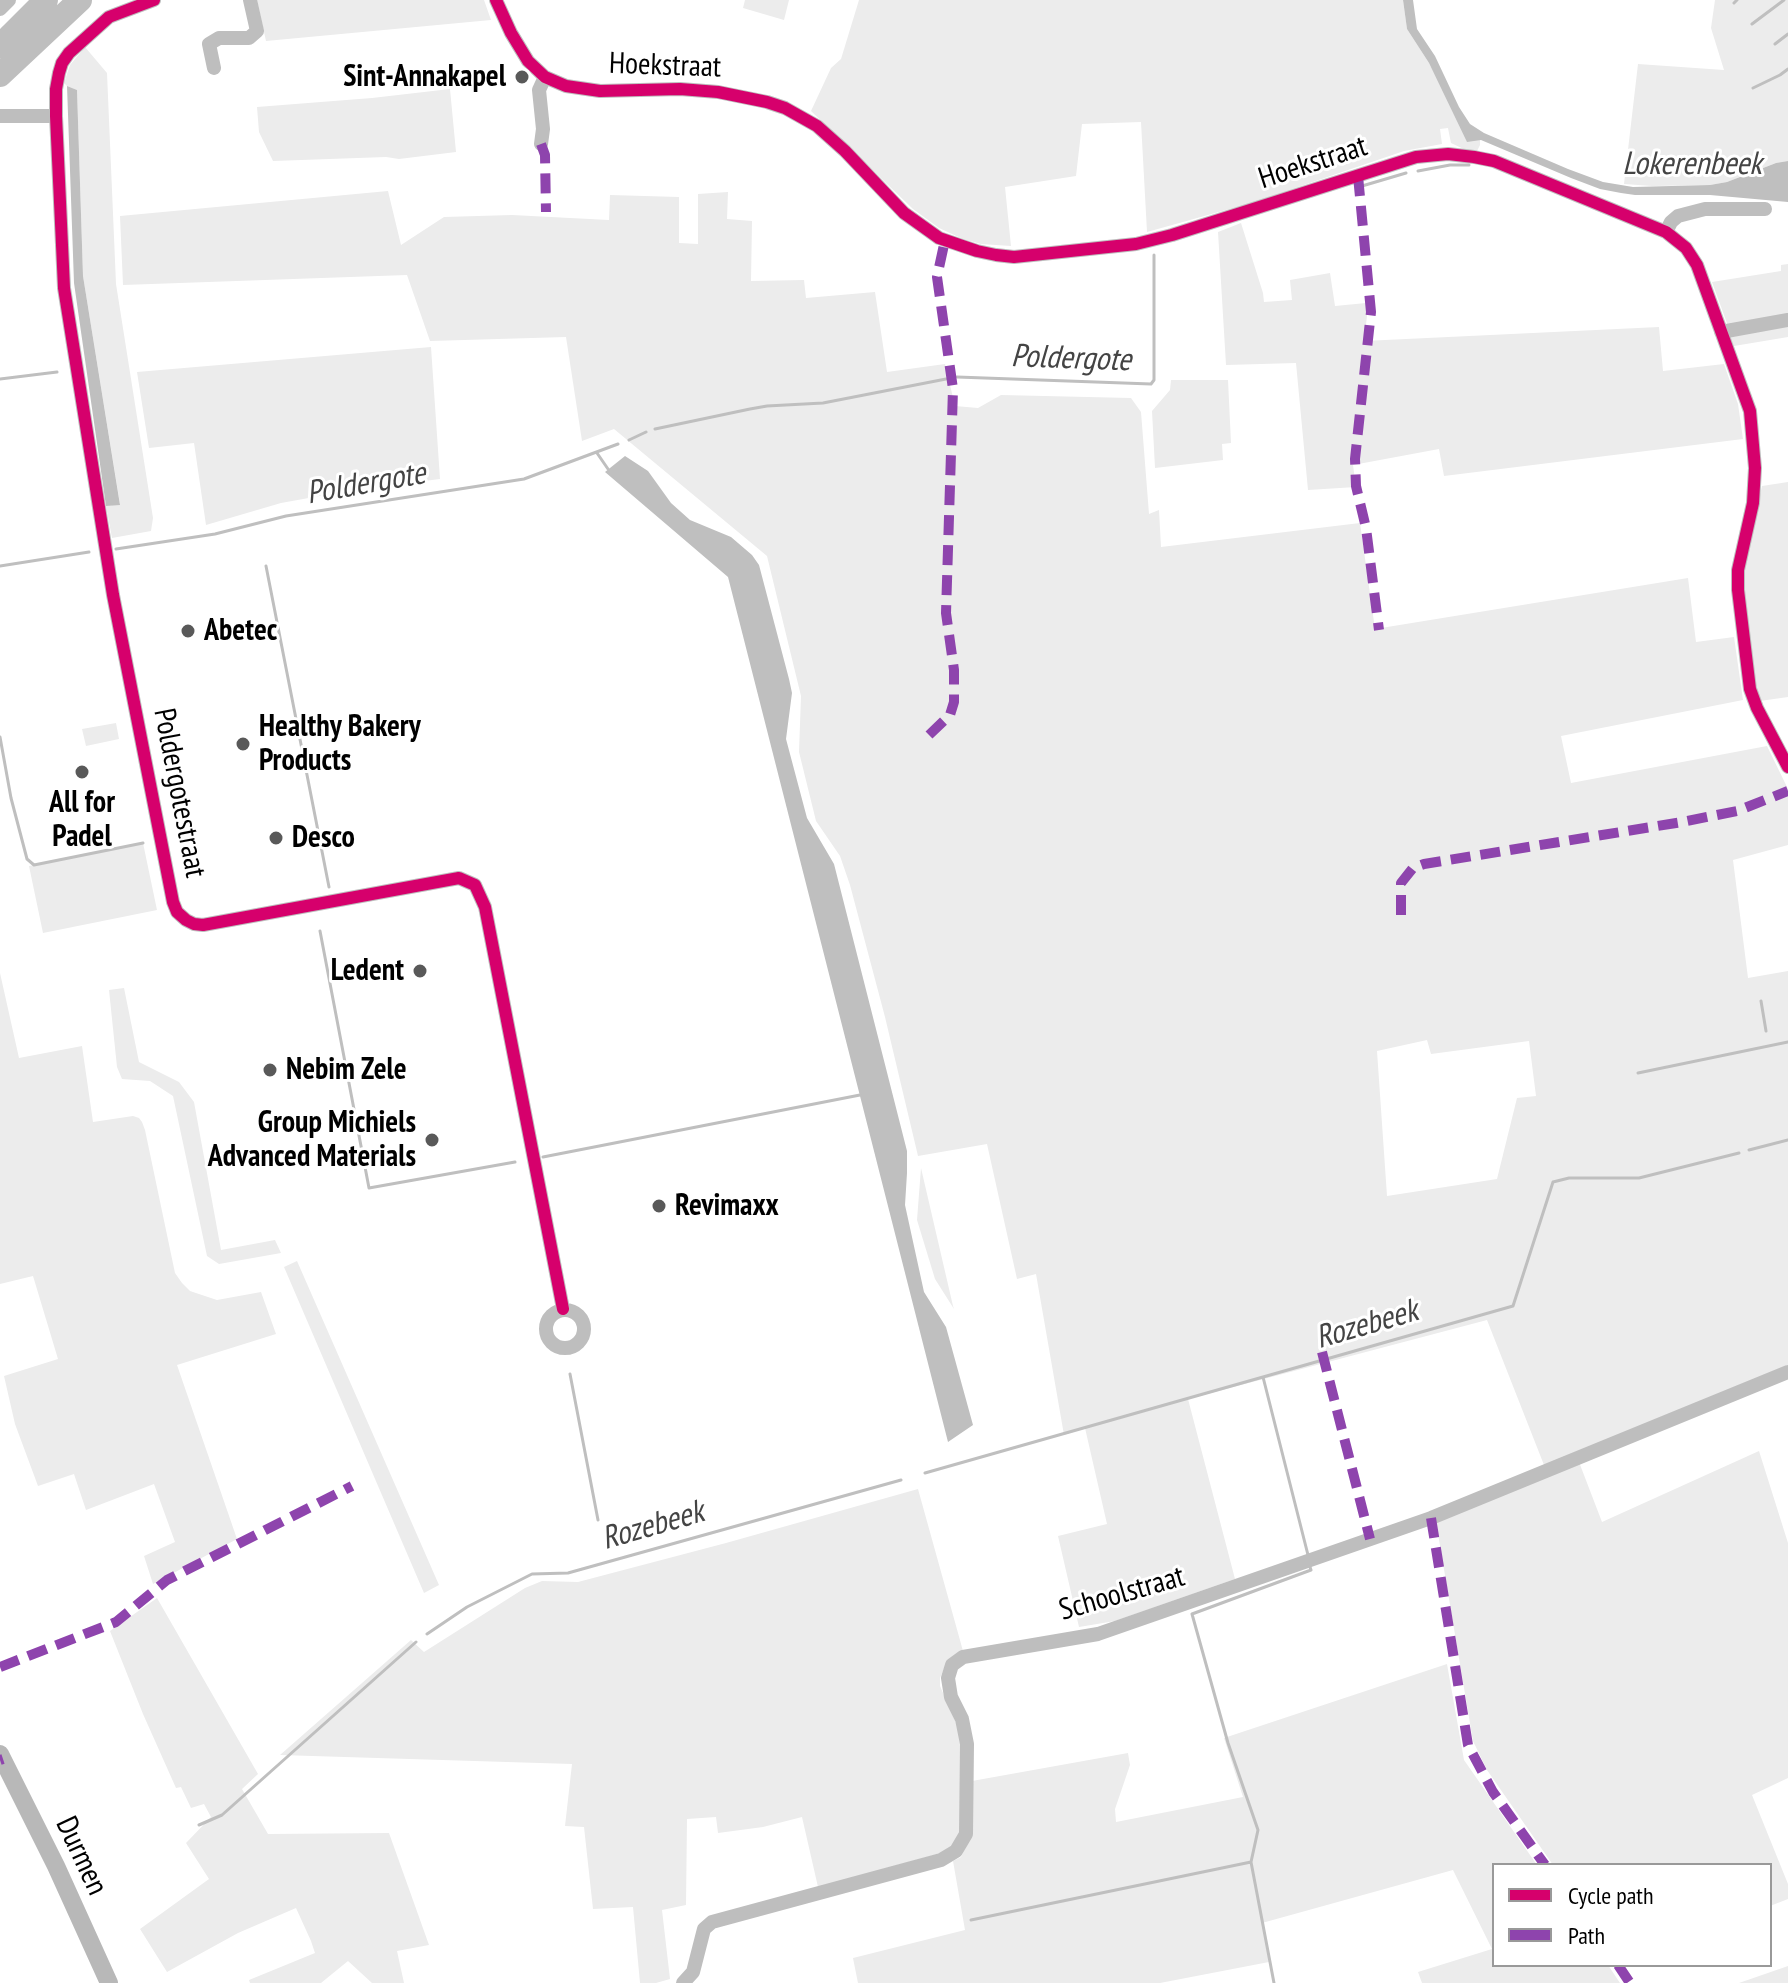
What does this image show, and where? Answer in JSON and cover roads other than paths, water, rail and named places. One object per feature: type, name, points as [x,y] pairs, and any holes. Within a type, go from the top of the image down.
[{"type":"highway","points":[[0,46],[46,0]]},
{"type":"highway","points":[[0,75],[80,0]]},
{"type":"street","points":[[0,9],[9,0]]},
{"type":"street","name":"Poldergotestraat","points":[[154,0],[109,17],[69,53],[59,73],[56,116],[64,288],[113,595],[173,902],[177,912],[186,920],[203,925],[459,878],[475,885],[485,907],[563,1309]]},
{"type":"street","points":[[214,68],[209,44],[219,38],[249,38],[257,31],[250,0]]},
{"type":"street","points":[[496,0],[528,61],[545,77],[539,90],[543,129],[541,144]]},
{"type":"street","name":"Hoekstraat","points":[[545,77],[566,86],[600,91],[680,89],[718,92],[785,108],[817,126],[904,213],[939,238],[996,255],[1014,257],[1136,244],[1416,157],[1448,154],[1494,161],[1666,232],[1686,248],[1697,265],[1750,411],[1755,468],[1753,503],[1738,570],[1738,590],[1750,689],[1788,767]]},
{"type":"street","points":[[0,116],[56,116]]},
{"type":"street","points":[[1666,232],[1678,216],[1705,209],[1765,209]]},
{"type":"street","points":[[1721,332],[1788,320]]},
{"type":"street","name":"Schoolstraat","points":[[683,1983],[694,1966],[704,1929],[712,1922],[941,1860],[956,1851],[966,1834],[967,1744],[948,1678],[952,1665],[963,1657],[1098,1634],[1431,1518],[1788,1372]]},
{"type":"street","name":"Durmen","points":[[0,1754],[56,1866],[109,1983]]},
{"type":"street","points":[[694,1966],[704,1983]]},
{"type":"waterway","points":[[1734,3],[1737,0]]},
{"type":"waterway","points":[[1752,24],[1784,0]]},
{"type":"waterway","points":[[1775,44],[1788,34]]},
{"type":"waterway","points":[[1753,88],[1788,69]]},
{"type":"waterway","name":"Poldergote","points":[[1418,171],[1469,165]]},
{"type":"waterway","name":"Poldergote","points":[[1362,186],[1406,173]]},
{"type":"waterway","name":"Poldergote","points":[[957,377],[1151,384],[1154,380],[1154,255]]},
{"type":"waterway","points":[[0,379],[57,372]]},
{"type":"waterway","name":"Poldergote","points":[[655,429],[767,406],[823,403],[946,379]]},
{"type":"waterway","name":"Poldergote","points":[[629,440],[646,432]]},
{"type":"waterway","name":"Poldergote","points":[[116,549],[215,534],[286,516],[524,479],[618,444]]},
{"type":"waterway","points":[[597,453],[608,469]]},
{"type":"waterway","name":"Poldergote","points":[[0,566],[89,552]]},
{"type":"waterway","points":[[266,566],[329,887]]},
{"type":"waterway","points":[[0,737],[11,798],[27,859],[34,865],[143,843]]},
{"type":"waterway","points":[[320,931],[369,1188],[515,1162]]},
{"type":"waterway","points":[[1761,1001],[1766,1031]]},
{"type":"waterway","points":[[1638,1073],[1788,1042]]},
{"type":"waterway","points":[[543,1157],[860,1095]]},
{"type":"waterway","name":"Rozebeek","points":[[1749,1150],[1788,1140]]},
{"type":"waterway","name":"Rozebeek","points":[[925,1473],[1513,1306],[1553,1182],[1569,1178],[1639,1178],[1739,1153]]},
{"type":"waterway","points":[[570,1374],[598,1520]]},
{"type":"waterway","points":[[1263,1377],[1308,1555]]},
{"type":"waterway","name":"Rozebeek","points":[[427,1634],[467,1607],[532,1574],[568,1573],[901,1480]]},
{"type":"waterway","points":[[1274,1983],[1251,1862],[1258,1830],[1228,1743],[1192,1614],[1311,1570],[1310,1567]]},
{"type":"waterway","name":"Rozebeek","points":[[199,1825],[222,1815],[416,1642]]},
{"type":"waterway","points":[[971,1920],[1251,1862]]},
{"type":"place","name":"Sint-Annakapel","points":[[522,77]]},
{"type":"place","name":"Abetec","points":[[188,631]]},
{"type":"place","name":"Healthy Bakery Products","points":[[243,744]]},
{"type":"place","name":"All for Padel","points":[[82,772]]},
{"type":"place","name":"Desco","points":[[276,838]]},
{"type":"place","name":"Ledent","points":[[420,971]]},
{"type":"place","name":"Nebim Zele","points":[[270,1070]]},
{"type":"place","name":"Group Michiels Advanced Materials","points":[[432,1140]]},
{"type":"place","name":"Revimaxx","points":[[659,1206]]},
{"type":"water label","name":"Lokerenbeek","points":[[1692,165]]}]
